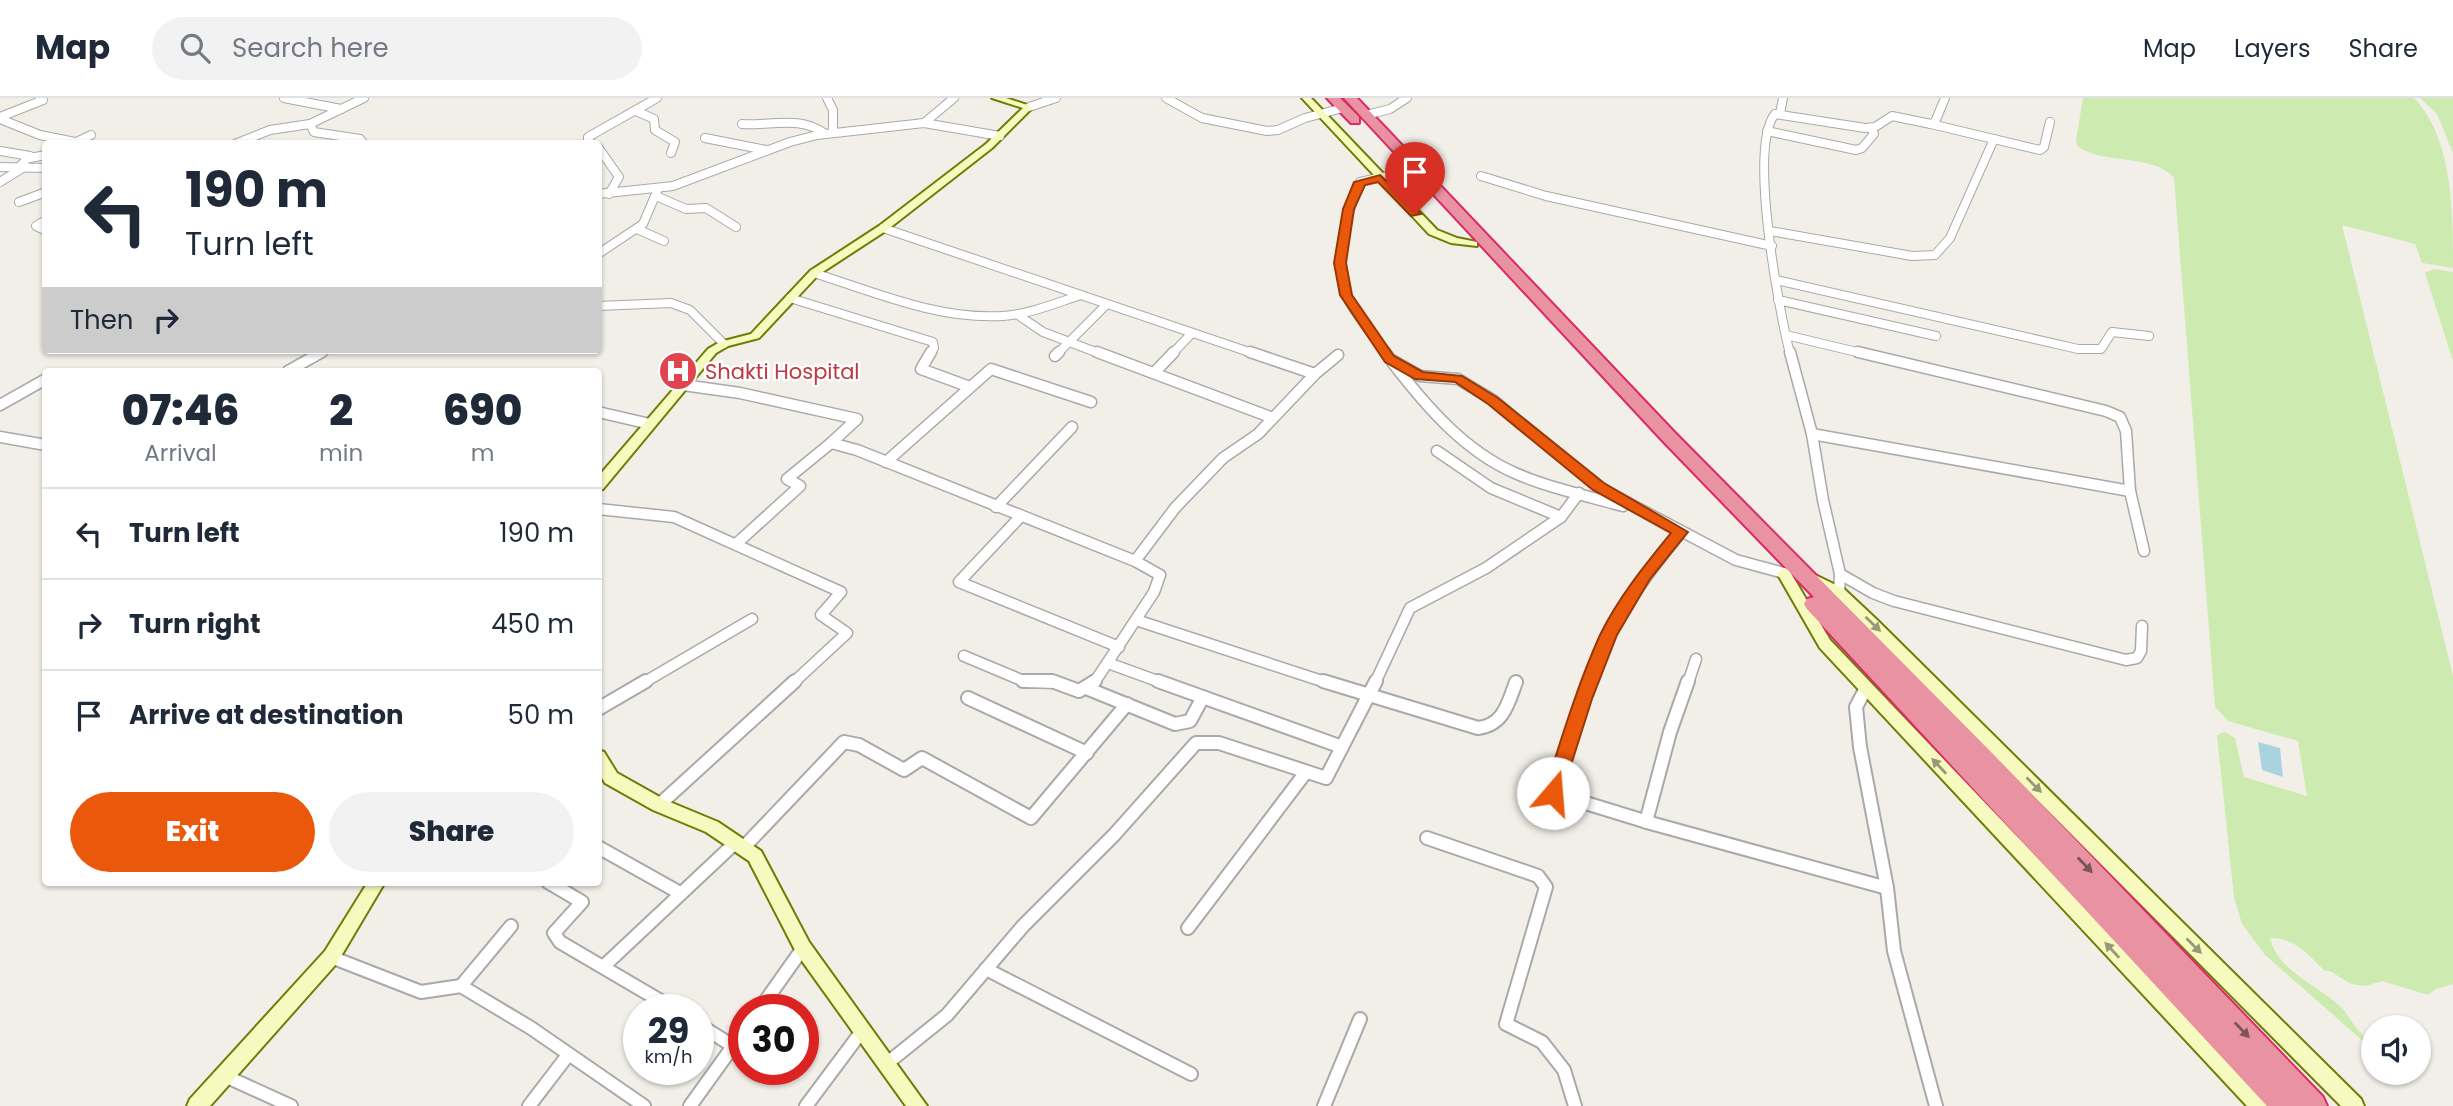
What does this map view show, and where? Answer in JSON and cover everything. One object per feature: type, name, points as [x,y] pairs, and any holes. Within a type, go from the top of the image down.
[{"type":"highway","points":[[1342,101],[1366,115],[2285,1106]]},
{"type":"highway","points":[[1342,101],[1473,244],[1791,572],[1977,751],[2314,1106]]},
{"type":"street","points":[[0,118],[32,106],[43,100],[42,98]]},
{"type":"street","points":[[284,98],[341,109]]},
{"type":"street","points":[[245,140],[271,130],[310,124],[364,98]]},
{"type":"street","points":[[588,140],[588,137],[657,98]]},
{"type":"street","points":[[828,98],[833,110],[829,134]]},
{"type":"street","points":[[924,123],[952,98]]},
{"type":"street","points":[[996,98],[1029,107]]},
{"type":"street","points":[[602,481],[712,351],[724,344],[755,336],[814,273],[883,228],[1000,136],[1029,107],[1055,98]]},
{"type":"street","points":[[1166,98],[1202,118],[1266,131],[1278,130],[1321,114],[1342,101]]},
{"type":"street","points":[[1306,98],[1433,232],[1455,242],[1473,244]]},
{"type":"street","points":[[1366,115],[1390,109],[1407,98]]},
{"type":"street","points":[[1780,114],[1783,98]]},
{"type":"street","points":[[1931,124],[1935,122],[1945,98]]},
{"type":"street","points":[[636,111],[653,119],[655,130],[675,142],[671,153]]},
{"type":"street","points":[[1839,593],[1840,574],[1812,434],[1778,300],[1764,177],[1767,131],[1772,115],[1871,128],[1892,116],[2035,150],[2043,149],[2050,122]]},
{"type":"street","points":[[0,118],[40,135],[61,140]]},
{"type":"street","points":[[602,194],[657,192],[800,139],[829,134],[924,123],[1000,136]]},
{"type":"street","points":[[310,124],[314,132],[361,140]]},
{"type":"street","points":[[742,124],[808,124],[829,134]]},
{"type":"street","points":[[1767,131],[1856,150],[1862,148],[1874,134],[1871,128]]},
{"type":"street","points":[[81,140],[92,135]]},
{"type":"street","points":[[705,138],[769,151]]},
{"type":"street","points":[[1770,231],[1912,256],[1935,255],[1950,237],[1994,139]]},
{"type":"street","points":[[0,151],[11,143]]},
{"type":"street","points":[[0,151],[30,158],[42,156]]},
{"type":"street","points":[[602,153],[618,177],[609,194]]},
{"type":"street","points":[[0,182],[30,158]]},
{"type":"street","points":[[0,167],[42,168]]},
{"type":"street","points":[[1405,172],[1360,182],[1349,209],[1340,263],[1346,295],[1390,359],[1417,396],[1468,443],[1502,467],[1640,511]]},
{"type":"street","points":[[1481,176],[1546,196],[1772,246]]},
{"type":"street","points":[[657,192],[686,209],[706,208],[736,227]]},
{"type":"street","points":[[602,251],[637,229],[645,220],[657,192]]},
{"type":"street","points":[[19,202],[42,193]]},
{"type":"street","points":[[883,228],[1315,374]]},
{"type":"street","points":[[637,229],[664,241]]},
{"type":"street","points":[[814,273],[936,309],[999,317],[1018,315],[1081,295]]},
{"type":"street","points":[[1776,280],[2078,349],[2101,349],[2106,346],[2107,337],[2112,332],[2130,331],[2149,336]]},
{"type":"street","points":[[790,298],[933,342],[934,348],[921,369],[970,387]]},
{"type":"street","points":[[1778,300],[1936,336]]},
{"type":"street","points":[[602,306],[671,303],[690,310],[724,344]]},
{"type":"street","points":[[1055,356],[1107,304]]},
{"type":"street","points":[[1018,315],[1043,331],[1273,418]]},
{"type":"street","points":[[1154,373],[1192,333]]},
{"type":"street","points":[[1786,335],[2106,411],[2120,417],[2124,423],[2130,491],[2144,551]]},
{"type":"street","points":[[293,368],[319,354]]},
{"type":"street","points":[[1135,561],[1175,508],[1223,458],[1258,434],[1315,374],[1338,355]]},
{"type":"street","points":[[1390,359],[1420,376],[1458,379],[1493,401],[1598,487],[1640,511],[1736,560],[1791,572],[1839,593],[2354,1106]]},
{"type":"street","points":[[886,462],[991,369],[1091,402]]},
{"type":"street","points":[[0,405],[42,381]]},
{"type":"street","points":[[683,385],[740,393],[857,419],[787,479],[800,486],[736,544]]},
{"type":"street","points":[[602,413],[650,424]]},
{"type":"street","points":[[996,507],[1072,427]]},
{"type":"street","points":[[1812,434],[2130,491]]},
{"type":"street","points":[[0,437],[42,444]]},
{"type":"street","points":[[831,443],[886,462],[1135,561],[1160,575],[1154,593],[1119,648],[1092,685],[1079,691],[1052,681],[1026,682],[964,656]]},
{"type":"street","points":[[1437,451],[1491,488],[1561,517]]},
{"type":"street","points":[[885,1065],[947,1015],[1023,926],[1114,835],[1196,743],[1219,743],[1326,778],[1369,696],[1410,608],[1486,568],[1561,517],[1578,493]]},
{"type":"street","points":[[602,509],[674,517],[841,593],[821,615],[847,633],[659,804]]},
{"type":"street","points":[[1021,516],[959,582],[1119,648]]},
{"type":"street","points":[[1681,532],[1645,575],[1609,634],[1583,699],[1553,793],[1646,822],[1886,888]]},
{"type":"street","points":[[1791,572],[1825,644],[2260,1106]]},
{"type":"street","points":[[1840,574],[1873,593],[1895,601],[2126,660],[2137,658],[2141,651],[2142,626]]},
{"type":"street","points":[[602,707],[752,619]]},
{"type":"street","points":[[1136,620],[1369,696],[1478,728],[1488,728],[1500,720],[1516,682]]},
{"type":"street","points":[[1646,822],[1670,732],[1696,659]]},
{"type":"street","points":[[1108,663],[1342,747]]},
{"type":"street","points":[[1086,688],[1175,723],[1190,721],[1203,697]]},
{"type":"street","points":[[1866,688],[1856,707],[1860,747],[1895,951],[1936,1106]]},
{"type":"street","points":[[968,698],[1087,753]]},
{"type":"street","points":[[604,966],[680,893],[739,845],[844,742],[859,745],[904,769],[922,758],[1031,817],[1127,705]]},
{"type":"street","points":[[602,763],[611,778],[659,804],[712,827],[755,856],[803,948],[917,1106]]},
{"type":"street","points":[[1188,928],[1306,772]]},
{"type":"street","points":[[1427,838],[1538,876],[1546,887],[1506,1024],[1542,1042],[1564,1070],[1575,1106]]},
{"type":"street","points":[[602,849],[680,893]]},
{"type":"street","points":[[197,1106],[331,957],[375,886]]},
{"type":"street","points":[[555,886],[582,902],[554,933],[560,942],[650,994]]},
{"type":"street","points":[[461,986],[511,926]]},
{"type":"street","points":[[770,994],[803,948]]},
{"type":"street","points":[[331,957],[421,992],[430,992],[450,985],[461,986],[531,1028],[644,1106]]},
{"type":"street","points":[[986,969],[1191,1074]]},
{"type":"street","points":[[1324,1106],[1360,1019]]},
{"type":"street","points":[[806,1106],[862,1031]]},
{"type":"street","points":[[690,1106],[728,1053]]},
{"type":"street","points":[[529,1106],[568,1055]]},
{"type":"street","points":[[225,1076],[291,1106]]},
{"type":"green space","points":[[2083,98],[2414,98],[2427,114],[2437,134],[2451,200],[2453,268],[2422,263],[2415,244],[2342,225],[2453,676],[2453,984],[2436,989],[2428,995],[2382,981],[2366,986],[2351,984],[2330,971],[2325,971],[2294,944],[2270,938],[2281,960],[2340,1006],[2361,1033],[2361,1039],[2265,955],[2242,924],[2234,897],[2217,735],[2225,732],[2235,738],[2244,777],[2307,796],[2298,741],[2228,721],[2215,707],[2174,177],[2152,165],[2089,152],[2078,147],[2076,140]]},
{"type":"green space","points":[[2420,98],[2453,98],[2453,153],[2437,114]]},
{"type":"green space","points":[[2434,269],[2453,272],[2453,361],[2425,273]]},
{"type":"water","points":[[2258,742],[2280,748],[2283,777],[2262,770]]},
{"type":"place","name":"Shakti Hospital","points":[[678,371]]},
{"type":"route","points":[[1415,214],[1380,178],[1360,182],[1349,209],[1340,263],[1346,295],[1390,359],[1420,376],[1458,379],[1493,401],[1598,487],[1681,532],[1645,575],[1609,634],[1583,699],[1553,793]]}]
